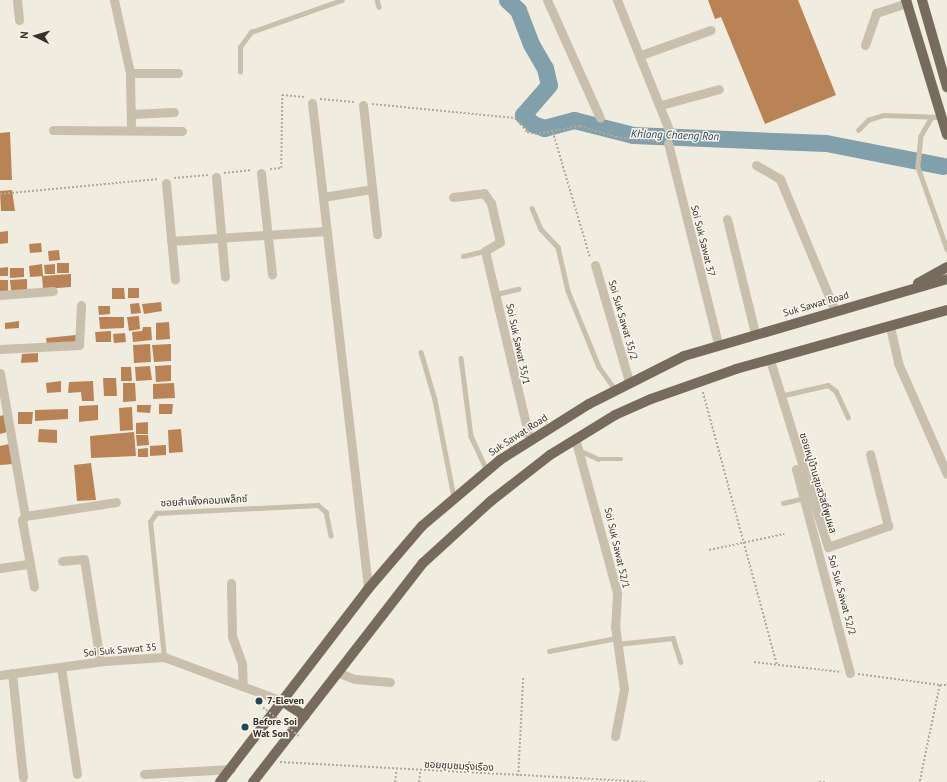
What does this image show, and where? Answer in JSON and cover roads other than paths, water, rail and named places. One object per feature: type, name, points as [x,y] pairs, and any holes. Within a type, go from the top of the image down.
[{"type":"main road","points":[[922,0],[947,87]]},
{"type":"main road","points":[[906,2],[937,117],[947,135]]},
{"type":"main road","points":[[900,292],[947,267]]},
{"type":"main road","name":"Suk Sawat Road","points":[[220,782],[368,588],[422,526],[487,470],[629,381],[718,344],[947,279]]},
{"type":"main road","points":[[253,782],[410,580],[452,534],[575,438],[651,399],[700,382],[767,361],[947,310]]},
{"type":"main road","points":[[282,701],[305,716]]},
{"type":"street","points":[[17,0],[19,20]]},
{"type":"street","points":[[114,0],[130,73],[131,130]]},
{"type":"street","points":[[548,0],[600,118]]},
{"type":"street","points":[[620,1],[661,105],[669,130]]},
{"type":"street","points":[[865,45],[876,13],[906,2]]},
{"type":"street","points":[[641,55],[711,30]]},
{"type":"street","points":[[130,73],[178,73]]},
{"type":"street","points":[[661,105],[719,89]]},
{"type":"street","points":[[310,99],[323,197],[368,588]]},
{"type":"street","points":[[364,104],[377,234]]},
{"type":"street","points":[[131,114],[174,112]]},
{"type":"street","points":[[53,130],[182,131]]},
{"type":"street","name":"Soi Suk Sawat 37","points":[[668,143],[718,344]]},
{"type":"street","points":[[756,165],[780,179],[835,311]]},
{"type":"street","points":[[261,171],[272,274]]},
{"type":"street","points":[[215,175],[225,277]]},
{"type":"street","points":[[167,180],[175,280]]},
{"type":"street","points":[[323,197],[372,190]]},
{"type":"street","points":[[453,197],[484,193],[489,197],[500,242],[485,251]]},
{"type":"street","points":[[727,219],[755,333]]},
{"type":"street","points":[[171,241],[327,231]]},
{"type":"street","name":"Soi Suk Sawat 35/1","points":[[485,251],[530,442]]},
{"type":"street","name":"Soi Suk Sawat 35/2","points":[[595,265],[629,381]]},
{"type":"street","points":[[0,295],[54,291]]},
{"type":"street","points":[[0,349],[79,345],[81,305]]},
{"type":"street","points":[[932,314],[947,317]]},
{"type":"street","points":[[890,327],[898,363],[947,474]]},
{"type":"street","name":"ซอยหมู่บ้านสุขสวัสดิ์พูนผล","points":[[767,361],[780,396],[828,547],[888,526],[870,454]]},
{"type":"street","name":"Soi Suk Sawat 52/2","points":[[767,361],[850,673]]},
{"type":"street","points":[[0,373],[3,415],[25,516],[22,520],[34,587]]},
{"type":"street","name":"Soi Suk Sawat 52/1","points":[[575,438],[611,566],[616,593],[617,641],[624,689],[614,736]]},
{"type":"street","points":[[25,516],[116,502]]},
{"type":"street","points":[[62,561],[84,559],[100,661]]},
{"type":"street","points":[[0,568],[30,564]]},
{"type":"street","points":[[231,583],[232,636],[242,663],[243,686]]},
{"type":"street","name":"Soi Suk Sawat 35","points":[[0,675],[100,661],[164,657],[282,701]]},
{"type":"street","points":[[61,667],[77,774]]},
{"type":"street","points":[[12,673],[23,777]]},
{"type":"street","points":[[339,673],[355,679],[390,682]]},
{"type":"street","points":[[144,774],[231,769]]},
{"type":"lane","points":[[240,72],[240,47],[250,32],[342,0]]},
{"type":"lane","points":[[377,0],[379,7]]},
{"type":"lane","points":[[858,130],[868,120],[883,115],[937,117]]},
{"type":"lane","points":[[937,117],[921,136],[918,168],[947,249]]},
{"type":"lane","points":[[532,208],[541,229],[558,247],[568,291],[599,367],[615,389]]},
{"type":"lane","points":[[463,256],[485,251]]},
{"type":"lane","points":[[496,294],[518,289]]},
{"type":"lane","points":[[421,352],[435,400],[454,497]]},
{"type":"lane","points":[[461,358],[471,436],[487,470]]},
{"type":"lane","points":[[780,396],[828,385],[836,391],[848,417]]},
{"type":"lane","points":[[579,450],[598,459],[621,459]]},
{"type":"lane","points":[[783,503],[804,498]]},
{"type":"lane","name":"ซอยสำเพ็งคอมเพล็กซ์","points":[[164,657],[150,522],[156,513],[318,506],[326,512],[331,535]]},
{"type":"lane","points":[[549,651],[617,641],[673,638],[681,662]]},
{"type":"waterway","name":"Khlong Chaeng Ron","points":[[507,0],[518,10],[531,44],[545,68],[549,85],[523,115],[533,124],[544,128],[574,120],[633,135],[826,143],[943,166]]},
{"type":"place","name":"7-Eleven","points":[[259,701]]},
{"type":"place","name":"Before Soi Wat Son","points":[[245,727]]}]
